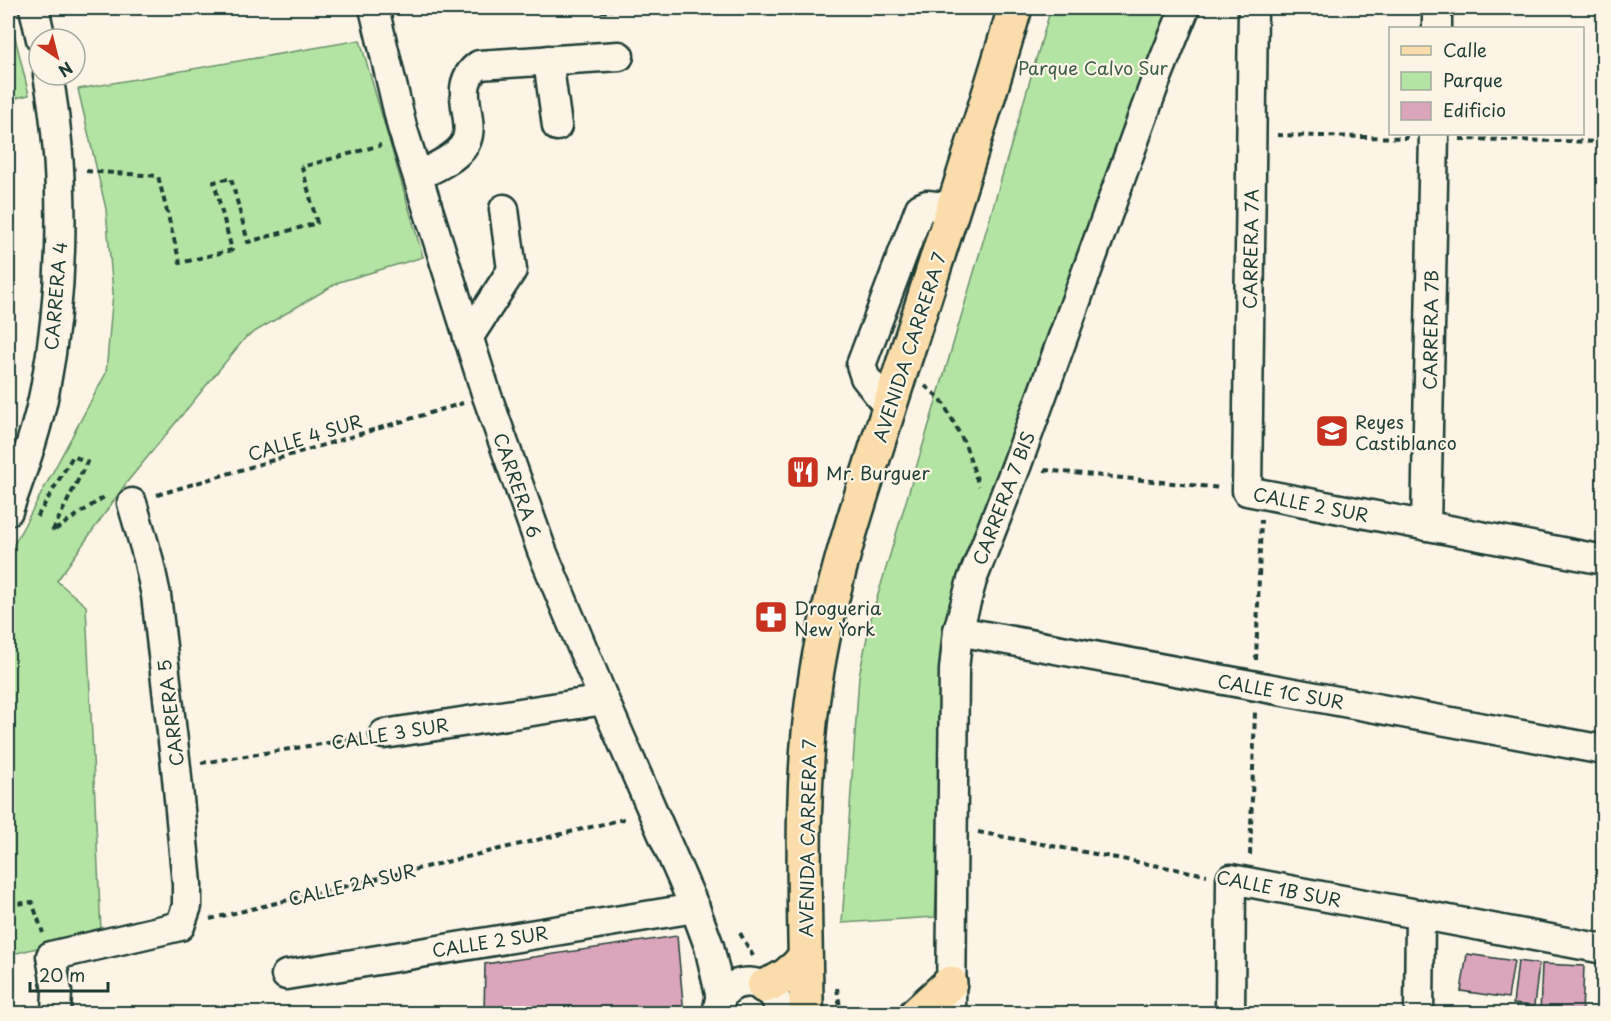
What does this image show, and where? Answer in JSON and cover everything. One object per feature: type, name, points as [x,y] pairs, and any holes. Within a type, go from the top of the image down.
[{"type":"main road","name":"AVENIDA CARRERA 7","points":[[807,1014],[804,817],[808,746],[815,683],[828,613],[846,543],[954,208],[1015,8]]},
{"type":"main road","points":[[761,986],[774,983],[791,972],[805,957]]},
{"type":"main road","points":[[916,1014],[951,998]]},
{"type":"street","points":[[34,8],[38,27]]},
{"type":"street","name":"CARRERA 6","points":[[374,8],[406,139],[487,396],[542,551],[695,908],[709,946],[719,1006]]},
{"type":"street","name":"CARRERA 7 BIS","points":[[951,998],[954,670],[958,631],[972,580],[1016,467],[1156,80],[1185,8]]},
{"type":"street","name":"CARRERA 7A","points":[[1246,491],[1253,8]]},
{"type":"street","points":[[1437,8],[1437,27]]},
{"type":"street","points":[[418,176],[452,158],[464,147],[468,134],[465,86],[469,73],[479,65],[620,56]]},
{"type":"street","points":[[548,60],[557,126]]},
{"type":"street","name":"CARRERA 4","points":[[8,511],[27,457],[45,390],[56,316],[60,246],[58,170],[49,87]]},
{"type":"street","name":"CARRERA 7B","points":[[1426,525],[1434,135]]},
{"type":"street","points":[[468,338],[512,270],[504,209]]},
{"type":"street","name":"CALLE 2 SUR","points":[[1246,491],[1604,560]]},
{"type":"street","name":"CARRERA 5","points":[[132,503],[156,595],[176,767],[188,906],[180,926]]},
{"type":"street","name":"CALLE 1C SUR","points":[[958,631],[1604,750]]},
{"type":"street","name":"CALLE 3 SUR","points":[[384,734],[604,700]]},
{"type":"street","points":[[1230,1014],[1231,879]]},
{"type":"street","name":"CALLE 1B SUR","points":[[1231,879],[1604,949]]},
{"type":"street","name":"CALLE 2 SUR","points":[[285,975],[695,908]]},
{"type":"street","points":[[1419,1014],[1420,914]]},
{"type":"street","points":[[56,1014],[57,991],[51,956],[180,926]]},
{"type":"street","name":"CARRERA 6","points":[[709,946],[734,972],[761,986]]},
{"type":"street","points":[[719,1006],[727,990],[736,984],[761,986]]},
{"type":"path","points":[[559,8],[611,12],[611,8]]},
{"type":"path","points":[[58,170],[158,176],[180,263],[232,250],[214,182],[231,178],[248,242],[317,223],[302,167],[406,139]]},
{"type":"path","points":[[918,394],[923,384],[941,399],[965,444],[992,528]]},
{"type":"path","name":"CALLE 4 SUR","points":[[132,503],[487,396]]},
{"type":"path","points":[[32,525],[73,456],[87,462],[52,532],[120,487],[132,503]]},
{"type":"path","name":"CALLE 2 SUR","points":[[1016,467],[1246,491]]},
{"type":"path","name":"CALLE 3 SUR","points":[[176,767],[384,734]]},
{"type":"path","name":"CALLE 2A SUR","points":[[180,926],[652,812]]},
{"type":"path","name":"CALLE 1B SUR","points":[[954,828],[1231,879]]},
{"type":"path","points":[[8,905],[32,902],[51,956]]},
{"type":"path","points":[[740,933],[761,986]]},
{"type":"path","points":[[836,981],[841,1014]]},
{"type":"green space","points":[[8,8],[29,95],[8,100]]},
{"type":"green space","name":"Parque Calvo Sur","points":[[1051,8],[1177,8],[946,673],[935,917],[842,923],[859,676],[871,618]]},
{"type":"green space","points":[[360,40],[423,257],[339,282],[246,337],[127,482],[57,581],[86,606],[101,932],[17,953],[8,951],[8,561],[11,550],[106,373],[113,293],[106,209],[78,89]]},
{"type":"building","points":[[677,936],[684,1014],[484,1014],[485,964]]},
{"type":"building","points":[[1467,954],[1514,961],[1508,998],[1461,991]]},
{"type":"building","points":[[1518,961],[1539,964],[1534,1006],[1513,1004]]},
{"type":"building","points":[[1542,964],[1584,966],[1582,1014],[1540,1014]]},
{"type":"place","name":"Reyes Castiblanco","points":[[1332,431]]},
{"type":"place","name":"Mr. Burguer","points":[[803,472]]},
{"type":"place","name":"Drogueria New York","points":[[771,617]]}]
